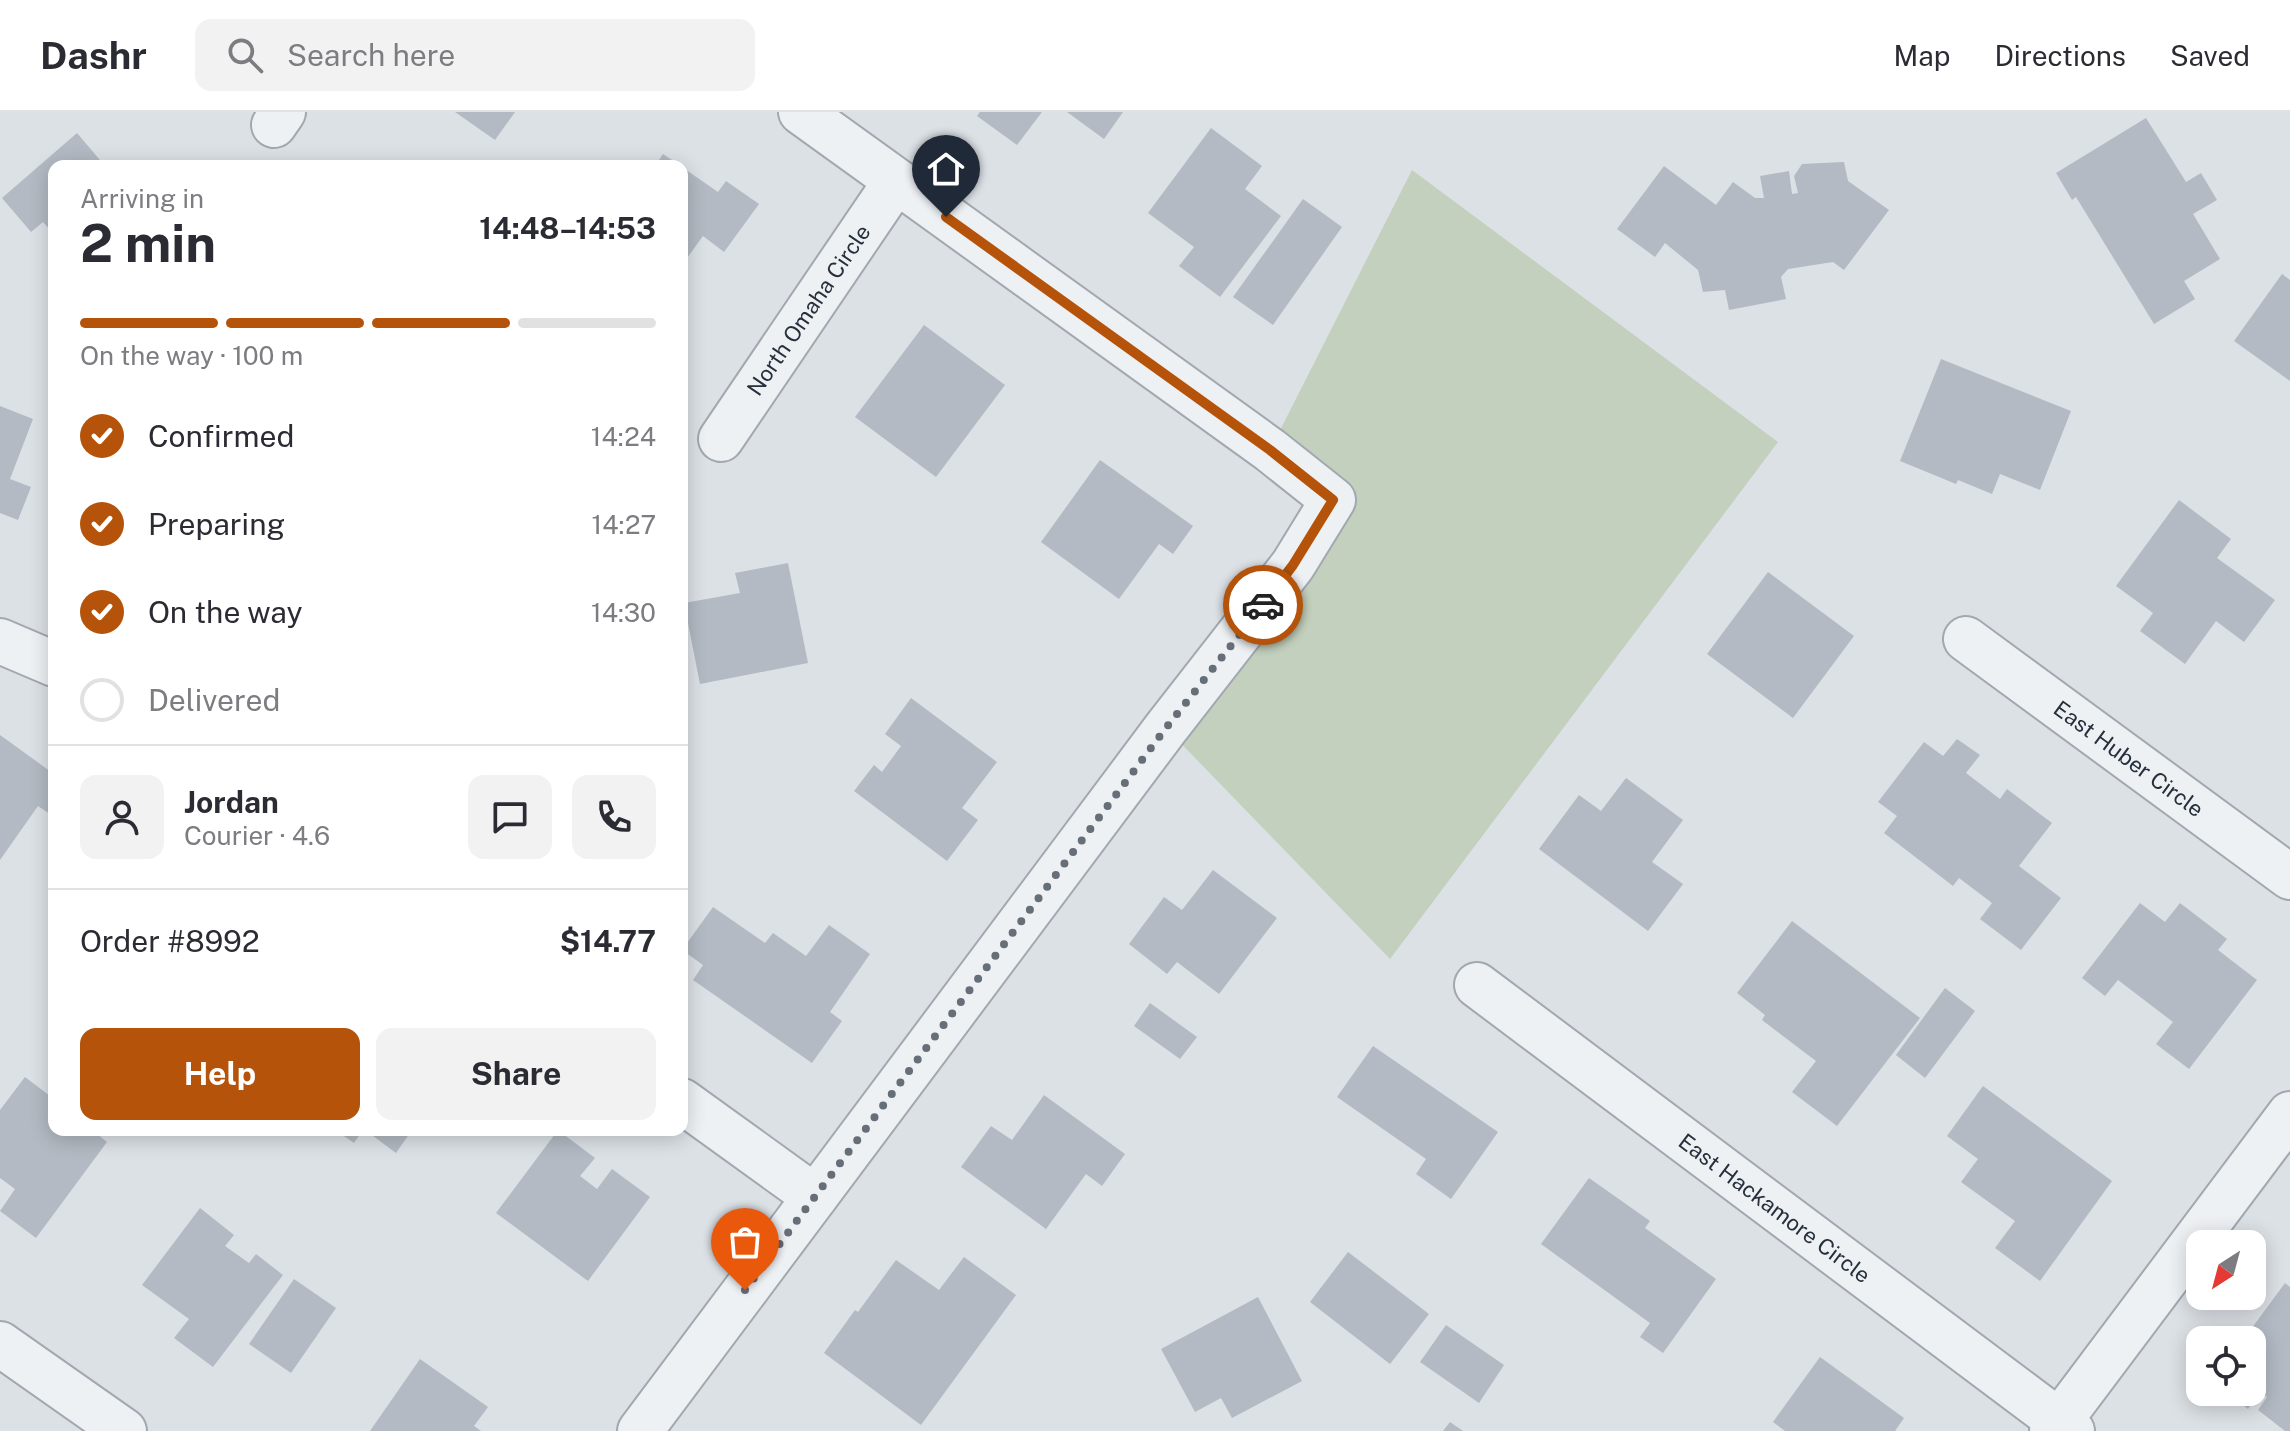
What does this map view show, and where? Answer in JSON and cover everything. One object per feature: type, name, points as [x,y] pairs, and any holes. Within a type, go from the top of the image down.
[{"type":"street","points":[[640,1431],[1166,728],[1293,565],[1333,500],[1270,450],[801,112]]},
{"type":"street","name":"North Omaha Circle","points":[[721,439],[896,181]]},
{"type":"street","name":"East Huber Circle","points":[[1966,639],[2290,877]]},
{"type":"street","points":[[0,641],[48,661]]},
{"type":"street","name":"East Hackamore Circle","points":[[1477,985],[2061,1428]]},
{"type":"street","points":[[688,1105],[815,1197]]},
{"type":"street","points":[[2061,1428],[2290,1114]]},
{"type":"street","points":[[0,1344],[124,1431]]},
{"type":"green space","points":[[1412,170],[1778,442],[1390,959],[1166,728],[1333,501],[1270,450]]},
{"type":"building","points":[[455,112],[515,112],[495,140]]},
{"type":"building","points":[[980,112],[1042,112],[1017,145],[977,116]]},
{"type":"building","points":[[1067,112],[1123,112],[1104,139]]},
{"type":"building","points":[[2146,118],[2186,182],[2201,173],[2217,200],[2193,214],[2220,259],[2184,281],[2195,299],[2154,324],[2076,197],[2072,200],[2056,173]]},
{"type":"building","points":[[1211,128],[1262,166],[1245,189],[1281,216],[1220,297],[1179,266],[1194,247],[1148,213]]},
{"type":"building","points":[[77,133],[100,160],[48,160],[48,227],[43,222],[31,232],[2,198]]},
{"type":"building","points":[[1844,162],[1848,181],[1889,210],[1844,270],[1833,262],[1788,269],[1781,277],[1786,299],[1729,310],[1725,290],[1703,292],[1698,270],[1665,243],[1655,257],[1617,229],[1664,166],[1716,205],[1733,182],[1755,198],[1764,198],[1760,176],[1789,171],[1792,194],[1798,193],[1794,176],[1802,164]]},
{"type":"building","points":[[688,171],[718,192],[726,181],[759,204],[724,252],[703,236],[688,257]]},
{"type":"building","points":[[1303,199],[1342,227],[1273,325],[1233,297]]},
{"type":"building","points":[[2282,274],[2290,280],[2290,381],[2234,341]]},
{"type":"building","points":[[924,325],[1005,385],[936,477],[855,417]]},
{"type":"building","points":[[1941,359],[2071,411],[2040,490],[2000,474],[1992,494],[1958,480],[1956,484],[1900,461]]},
{"type":"building","points":[[0,406],[33,419],[10,479],[31,487],[18,520],[0,513]]},
{"type":"building","points":[[1100,460],[1193,526],[1173,554],[1159,544],[1119,599],[1041,542]]},
{"type":"building","points":[[2179,500],[2231,539],[2217,558],[2275,600],[2244,642],[2216,621],[2185,664],[2140,631],[2153,613],[2116,586]]},
{"type":"building","points":[[788,563],[808,663],[700,684],[688,623],[688,602],[740,593],[735,573]]},
{"type":"building","points":[[1768,572],[1854,636],[1793,718],[1707,654]]},
{"type":"building","points":[[911,698],[997,762],[962,808],[978,820],[947,861],[854,791],[874,765],[882,772],[901,746],[885,734]]},
{"type":"building","points":[[0,735],[48,770],[48,813],[38,806],[0,860]]},
{"type":"building","points":[[1957,739],[1980,755],[1966,773],[2000,799],[2007,789],[2052,823],[2019,866],[2061,898],[2021,950],[1980,919],[1992,903],[1959,878],[1953,886],[1884,833],[1897,816],[1878,802],[1924,742],[1943,756]]},
{"type":"building","points":[[1626,778],[1683,820],[1652,862],[1683,884],[1648,931],[1539,849],[1579,795],[1601,811]]},
{"type":"building","points":[[1213,870],[1277,918],[1219,994],[1177,962],[1167,974],[1129,944],[1164,897],[1182,910]]},
{"type":"building","points":[[2140,903],[2165,922],[2180,903],[2227,939],[2218,950],[2257,980],[2189,1069],[2156,1044],[2173,1022],[2118,980],[2105,996],[2082,978]]},
{"type":"building","points":[[713,907],[765,943],[773,933],[806,956],[829,925],[870,954],[830,1012],[842,1021],[812,1063],[693,980],[703,965],[688,954],[688,942]]},
{"type":"building","points":[[1792,921],[1920,1018],[1837,1126],[1792,1092],[1816,1061],[1762,1020],[1765,1015],[1737,993]]},
{"type":"building","points":[[1945,988],[1975,1011],[1925,1078],[1896,1055]]},
{"type":"building","points":[[1150,1003],[1197,1037],[1180,1059],[1134,1026]]},
{"type":"building","points":[[1373,1046],[1498,1132],[1451,1199],[1416,1174],[1426,1159],[1337,1097]]},
{"type":"building","points":[[25,1077],[48,1094],[48,1136],[100,1136],[107,1142],[36,1238],[0,1211],[15,1189],[0,1178],[0,1110]]},
{"type":"building","points":[[1983,1086],[2112,1181],[2040,1281],[1995,1248],[2015,1221],[1961,1182],[1978,1159],[1947,1136]]},
{"type":"building","points":[[1044,1095],[1125,1154],[1102,1186],[1086,1174],[1046,1229],[961,1167],[991,1126],[1012,1140]]},
{"type":"building","points":[[344,1136],[359,1136],[354,1143]]},
{"type":"building","points":[[373,1136],[408,1136],[396,1153]]},
{"type":"building","points":[[554,1136],[566,1136],[595,1158],[580,1176],[597,1189],[612,1169],[650,1197],[588,1281],[496,1213]]},
{"type":"building","points":[[1589,1178],[1650,1221],[1645,1228],[1716,1279],[1663,1353],[1640,1337],[1650,1323],[1541,1244]]},
{"type":"building","points":[[200,1208],[234,1235],[225,1246],[249,1263],[256,1254],[283,1275],[213,1367],[174,1338],[189,1319],[142,1285]]},
{"type":"building","points":[[1348,1252],[1429,1314],[1390,1364],[1310,1302]]},
{"type":"building","points":[[964,1257],[1016,1295],[921,1425],[824,1353],[896,1260],[939,1290]]},
{"type":"building","points":[[294,1279],[336,1308],[291,1373],[249,1344]]},
{"type":"building","points":[[2285,1283],[2290,1287],[2290,1431],[2285,1431],[2258,1410],[2266,1406],[2267,1397],[2266,1326],[2253,1326]]},
{"type":"building","points":[[1258,1297],[1302,1381],[1232,1418],[1221,1398],[1195,1412],[1161,1349]]},
{"type":"building","points":[[1446,1325],[1504,1365],[1479,1403],[1420,1362]]},
{"type":"building","points":[[1820,1357],[1904,1418],[1895,1431],[1785,1431],[1773,1422]]},
{"type":"building","points":[[420,1359],[488,1407],[474,1426],[481,1431],[370,1431]]},
{"type":"building","points":[[1450,1422],[1463,1431],[1443,1431]]},
{"type":"way so far","points":[[745,1290],[1166,728],[1263,605]]},
{"type":"route","points":[[946,217],[1270,450],[1333,500],[1293,565],[1263,605]]}]
